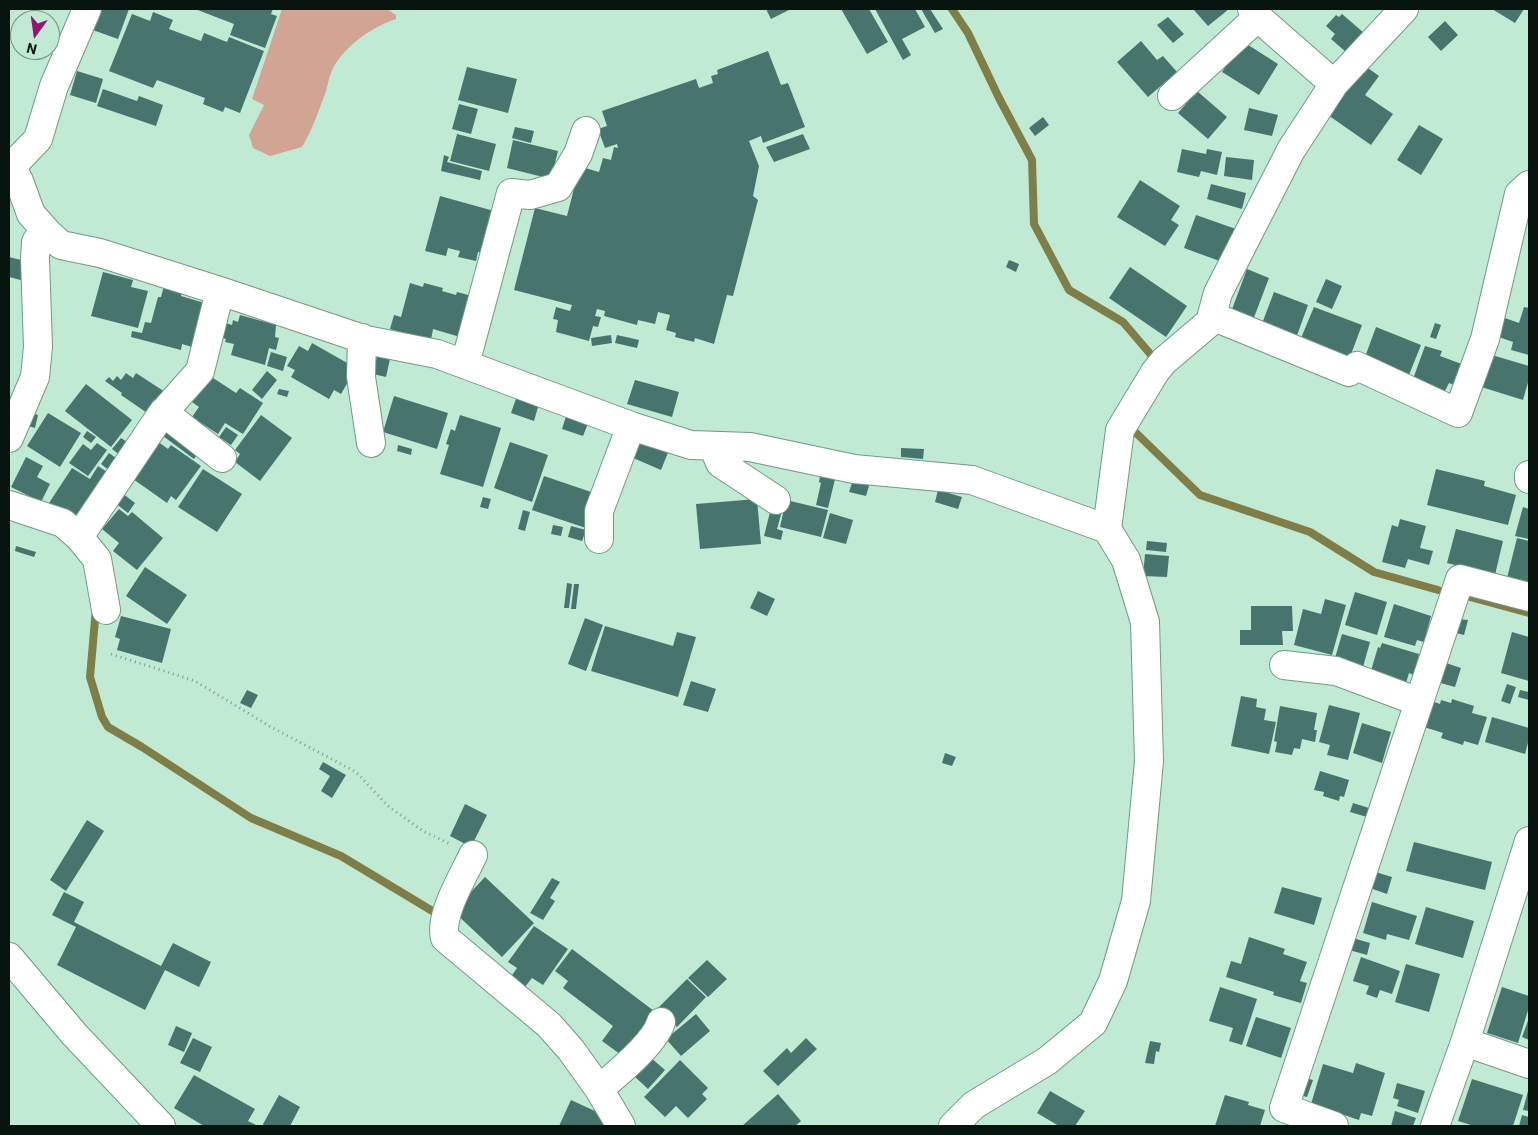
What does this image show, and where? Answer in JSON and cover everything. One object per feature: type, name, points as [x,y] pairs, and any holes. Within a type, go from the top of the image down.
[{"type":"street","points":[[87,9],[54,86],[38,140],[10,165],[20,181],[31,214],[61,245],[100,253],[362,338],[437,354],[631,426],[691,445],[750,447],[854,469],[972,480],[1108,529]]},
{"type":"street","points":[[953,1126],[974,1105],[1047,1061],[1093,1023],[1114,981],[1136,901],[1148,761],[1145,622],[1126,560],[1108,529],[1120,430],[1159,367],[1210,322],[1218,293],[1291,150],[1334,84],[1404,9]]},
{"type":"street","points":[[1172,96],[1255,13],[1334,84]]},
{"type":"street","points":[[465,364],[511,194],[530,195],[558,187],[578,154],[586,130]]},
{"type":"street","points":[[1212,316],[1349,372],[1357,366],[1458,413],[1485,340],[1519,194],[1529,185]]},
{"type":"street","points":[[9,438],[35,377],[38,347],[36,242],[45,230]]},
{"type":"street","points":[[78,537],[163,412],[200,371],[220,291]]},
{"type":"street","points":[[362,338],[361,376],[371,443]]},
{"type":"street","points":[[163,412],[222,458]]},
{"type":"street","points":[[598,539],[599,511],[631,426]]},
{"type":"street","points":[[713,446],[720,463],[776,500]]},
{"type":"street","points":[[9,505],[63,523],[78,537],[97,559],[106,610]]},
{"type":"street","points":[[1334,1126],[1284,1108],[1460,579],[1529,597]]},
{"type":"street","points":[[1284,665],[1336,671],[1419,702]]},
{"type":"street","points":[[473,855],[446,919],[445,938],[549,1025],[571,1050],[599,1089],[621,1126]]},
{"type":"street","points":[[1435,1126],[1527,855]]},
{"type":"street","points":[[9,957],[74,1034],[161,1126]]},
{"type":"street","points":[[599,1089],[617,1074],[658,1032],[661,1022]]},
{"type":"street","points":[[1465,1042],[1529,1064]]},
{"type":"path","points":[[112,654],[195,681],[271,727],[356,772],[388,806],[423,831],[473,855]]},
{"type":"shaded area","points":[[282,9],[387,9],[396,15],[396,19],[387,22],[360,38],[338,60],[333,68],[325,94],[302,147],[270,156],[253,148],[249,135],[264,105],[252,99]]},
{"type":"building","points":[[98,9],[129,9],[118,39],[90,29]]},
{"type":"building","points":[[195,9],[273,9],[271,14],[277,16],[265,48],[230,35],[234,24]]},
{"type":"building","points":[[766,9],[791,9],[771,19]]},
{"type":"building","points":[[841,9],[869,9],[888,42],[867,54]]},
{"type":"building","points":[[875,9],[915,9],[925,27],[902,39],[911,55],[903,60]]},
{"type":"building","points":[[921,9],[930,9],[943,29],[935,33]]},
{"type":"building","points":[[1193,9],[1229,9],[1208,26]]},
{"type":"building","points":[[1492,9],[1524,9],[1515,23]]},
{"type":"building","points":[[153,12],[173,20],[169,29],[201,41],[204,33],[227,42],[229,37],[264,51],[240,113],[225,107],[223,112],[203,104],[205,98],[157,80],[153,88],[109,71],[132,14],[150,21]]},
{"type":"building","points":[[1342,14],[1364,33],[1347,53],[1331,39],[1335,34],[1326,26],[1336,15],[1339,17]]},
{"type":"building","points":[[1168,17],[1184,34],[1173,43],[1157,25]]},
{"type":"building","points":[[1445,21],[1458,35],[1441,51],[1428,37]]},
{"type":"building","points":[[1141,41],[1157,60],[1163,56],[1177,72],[1148,97],[1117,62]]},
{"type":"building","points":[[1242,41],[1278,64],[1259,95],[1222,72]]},
{"type":"building","points":[[768,51],[781,85],[788,83],[805,127],[763,143],[761,136],[749,141],[759,166],[753,196],[758,200],[733,296],[727,295],[714,344],[695,338],[694,342],[675,337],[676,333],[666,330],[670,315],[658,312],[655,324],[638,320],[637,325],[604,316],[605,311],[597,309],[595,316],[601,317],[598,327],[593,326],[589,341],[556,332],[558,320],[553,319],[556,307],[570,311],[572,305],[514,290],[535,208],[567,216],[578,173],[583,174],[585,168],[599,172],[603,158],[611,160],[614,147],[618,148],[617,144],[605,148],[598,129],[607,126],[602,111],[696,79],[699,88],[713,83],[711,76],[718,74],[717,70]]},
{"type":"building","points":[[1361,63],[1379,76],[1365,95],[1393,114],[1371,145],[1325,113]]},
{"type":"building","points":[[467,67],[517,79],[508,113],[458,100]]},
{"type":"building","points":[[77,71],[103,79],[96,103],[70,95]]},
{"type":"building","points":[[103,89],[137,101],[139,96],[163,105],[156,126],[97,106]]},
{"type":"building","points":[[1197,91],[1227,117],[1208,139],[1178,113]]},
{"type":"building","points":[[459,104],[478,109],[471,134],[452,129]]},
{"type":"building","points":[[1249,108],[1278,115],[1272,136],[1244,130]]},
{"type":"building","points":[[1043,117],[1049,125],[1035,136],[1029,128]]},
{"type":"building","points":[[1419,125],[1443,139],[1421,175],[1397,160]]},
{"type":"building","points":[[515,127],[534,131],[531,143],[512,138]]},
{"type":"building","points":[[457,134],[496,144],[489,171],[450,161]]},
{"type":"building","points":[[803,134],[810,149],[774,162],[766,147]]},
{"type":"building","points":[[513,140],[558,151],[551,179],[507,168]]},
{"type":"building","points":[[1182,149],[1206,154],[1207,149],[1222,152],[1217,175],[1201,171],[1199,177],[1177,172]]},
{"type":"building","points":[[444,155],[449,157],[447,162],[482,171],[480,180],[441,171]]},
{"type":"building","points":[[1226,157],[1254,160],[1252,180],[1224,176]]},
{"type":"building","points":[[1140,180],[1180,206],[1171,220],[1179,225],[1165,246],[1117,217]]},
{"type":"building","points":[[1211,184],[1246,193],[1242,209],[1207,199]]},
{"type":"building","points":[[440,196],[494,211],[483,253],[478,252],[476,261],[458,257],[460,251],[448,248],[446,256],[425,251]]},
{"type":"building","points":[[1196,215],[1236,229],[1225,263],[1184,248]]},
{"type":"building","points":[[9,257],[29,262],[24,281],[9,277]]},
{"type":"building","points":[[1009,260],[1019,264],[1016,272],[1006,267]]},
{"type":"building","points":[[1130,267],[1187,306],[1166,337],[1109,298]]},
{"type":"building","points":[[1247,269],[1269,278],[1253,320],[1231,312]]},
{"type":"building","points":[[103,272],[133,280],[131,287],[148,291],[138,328],[91,316]]},
{"type":"building","points":[[1326,279],[1342,286],[1332,309],[1316,302]]},
{"type":"building","points":[[165,282],[183,287],[181,296],[211,305],[199,349],[182,344],[181,350],[131,337],[132,331],[142,333],[145,322],[151,323],[158,297],[161,297]]},
{"type":"building","points":[[410,283],[423,287],[424,283],[443,288],[442,291],[456,295],[457,292],[472,296],[460,337],[433,329],[431,340],[390,329],[394,315],[401,317]]},
{"type":"building","points":[[1274,292],[1308,305],[1295,341],[1280,336],[1283,329],[1263,321]]},
{"type":"building","points":[[1314,307],[1362,325],[1350,357],[1301,338]]},
{"type":"building","points":[[1524,307],[1529,308],[1529,355],[1511,350],[1513,342],[1496,336],[1502,317],[1519,323]]},
{"type":"building","points":[[240,315],[276,325],[275,337],[279,338],[276,350],[269,348],[265,365],[231,355],[234,344],[225,342],[226,339],[215,336],[220,321],[232,325],[233,320],[238,322]]},
{"type":"building","points":[[1435,323],[1441,325],[1436,339],[1430,337]]},
{"type":"building","points":[[1376,327],[1421,345],[1409,375],[1365,357]]},
{"type":"building","points":[[611,335],[612,343],[592,346],[591,338]]},
{"type":"building","points":[[617,335],[639,340],[637,348],[615,343]]},
{"type":"building","points":[[312,343],[356,368],[341,394],[334,390],[329,399],[291,377],[295,370],[287,366],[299,346],[308,351]]},
{"type":"building","points":[[1425,346],[1442,351],[1440,356],[1467,366],[1460,387],[1449,383],[1445,391],[1413,379]]},
{"type":"building","points":[[271,352],[287,357],[283,371],[267,366]]},
{"type":"building","points":[[1485,353],[1529,366],[1529,379],[1523,400],[1475,385]]},
{"type":"building","points":[[377,356],[390,359],[386,377],[373,374]]},
{"type":"building","points":[[267,371],[277,380],[262,399],[252,390]]},
{"type":"building","points":[[126,373],[133,378],[136,373],[165,392],[150,415],[121,395],[122,393],[105,381],[109,377],[113,381],[117,376],[121,380]]},
{"type":"building","points":[[207,374],[236,393],[240,388],[263,403],[243,434],[225,423],[218,434],[192,417],[199,407],[189,400]]},
{"type":"building","points":[[635,380],[679,392],[672,417],[627,404]]},
{"type":"building","points":[[86,384],[132,420],[111,447],[65,411]]},
{"type":"building","points":[[279,389],[289,391],[287,397],[277,394]]},
{"type":"building","points":[[518,393],[540,400],[534,421],[511,413]]},
{"type":"building","points":[[394,396],[448,413],[437,449],[383,432]]},
{"type":"building","points":[[31,413],[38,415],[35,428],[28,426]]},
{"type":"building","points":[[48,413],[81,433],[60,467],[27,446]]},
{"type":"building","points":[[567,413],[589,421],[583,436],[562,429]]},
{"type":"building","points":[[261,415],[292,438],[260,481],[235,462],[240,454],[235,450]]},
{"type":"building","points":[[460,415],[501,428],[483,487],[440,474],[449,445],[446,444],[451,429],[455,431]]},
{"type":"building","points":[[165,425],[200,450],[194,459],[159,433]]},
{"type":"building","points":[[226,427],[238,435],[231,445],[219,437]]},
{"type":"building","points":[[87,431],[96,437],[91,443],[83,437]]},
{"type":"building","points":[[640,437],[669,450],[661,470],[631,457]]},
{"type":"building","points":[[121,438],[130,444],[121,456],[112,449]]},
{"type":"building","points":[[157,441],[168,449],[171,445],[201,466],[176,500],[171,496],[167,503],[133,479]]},
{"type":"building","points":[[510,442],[548,455],[532,502],[494,488]]},
{"type":"building","points":[[97,443],[107,450],[88,476],[69,463],[83,444],[91,450]]},
{"type":"building","points":[[398,445],[412,449],[411,455],[397,451]]},
{"type":"building","points":[[901,448],[924,449],[923,459],[901,457]]},
{"type":"building","points":[[109,453],[122,462],[114,474],[101,464]]},
{"type":"building","points":[[26,457],[43,466],[37,477],[50,484],[41,502],[11,487]]},
{"type":"building","points":[[98,466],[113,476],[77,522],[49,503],[72,468],[90,479]]},
{"type":"building","points":[[203,469],[242,494],[217,532],[178,507]]},
{"type":"building","points":[[1436,469],[1485,481],[1484,486],[1516,495],[1508,525],[1427,505]]},
{"type":"building","points":[[821,471],[836,475],[828,508],[816,505],[821,483],[819,482]]},
{"type":"building","points":[[855,474],[871,479],[866,496],[849,492]]},
{"type":"building","points":[[544,476],[600,495],[589,529],[532,510]]},
{"type":"building","points":[[938,490],[962,497],[958,509],[935,502]]},
{"type":"building","points":[[122,493],[135,503],[128,513],[115,503]]},
{"type":"building","points":[[483,497],[491,499],[488,509],[480,507]]},
{"type":"building","points":[[757,499],[761,544],[700,549],[696,504]]},
{"type":"building","points":[[786,500],[828,510],[821,537],[780,527]]},
{"type":"building","points":[[1523,507],[1529,509],[1529,539],[1515,536]]},
{"type":"building","points":[[771,508],[782,511],[777,529],[783,531],[781,540],[764,536]]},
{"type":"building","points":[[119,509],[128,516],[132,512],[163,538],[137,570],[113,551],[119,543],[102,529]]},
{"type":"building","points":[[523,510],[530,512],[525,531],[518,529]]},
{"type":"building","points":[[830,513],[853,520],[846,544],[823,538]]},
{"type":"building","points":[[1400,519],[1426,526],[1420,548],[1433,551],[1429,565],[1408,559],[1405,568],[1382,562],[1392,525],[1398,527]]},
{"type":"building","points":[[553,525],[563,527],[561,536],[551,534]]},
{"type":"building","points":[[571,526],[586,530],[582,541],[568,537]]},
{"type":"building","points":[[1456,529],[1503,541],[1495,575],[1447,563]]},
{"type":"building","points":[[1517,538],[1529,541],[1529,588],[1506,582]]},
{"type":"building","points":[[1147,541],[1167,543],[1166,552],[1146,550]]},
{"type":"building","points":[[16,546],[36,552],[34,557],[15,551]]},
{"type":"building","points":[[1145,554],[1169,556],[1167,577],[1143,576]]},
{"type":"building","points":[[145,567],[187,595],[167,624],[126,596]]},
{"type":"building","points":[[567,583],[572,584],[569,608],[564,608]]},
{"type":"building","points":[[574,584],[579,584],[576,609],[571,609]]},
{"type":"building","points":[[758,591],[775,599],[767,616],[750,608]]},
{"type":"building","points":[[1355,592],[1387,602],[1377,635],[1345,625]]},
{"type":"building","points":[[1325,599],[1346,605],[1332,655],[1294,645],[1303,609],[1321,614]]},
{"type":"building","points":[[1394,604],[1431,616],[1424,642],[1417,640],[1415,646],[1384,637]]},
{"type":"building","points":[[1251,606],[1292,606],[1293,631],[1282,631],[1283,645],[1240,645],[1240,630],[1251,630]]},
{"type":"building","points":[[121,616],[171,629],[162,663],[117,650],[120,639],[115,637]]},
{"type":"building","points":[[585,618],[603,625],[586,671],[568,664]]},
{"type":"building","points":[[1459,619],[1468,620],[1464,635],[1456,633]]},
{"type":"building","points":[[605,626],[673,646],[677,632],[696,637],[678,697],[591,671]]},
{"type":"building","points":[[1512,632],[1529,637],[1529,681],[1501,673]]},
{"type":"building","points":[[1342,634],[1370,642],[1363,667],[1335,658]]},
{"type":"building","points":[[1382,643],[1419,654],[1414,675],[1409,673],[1406,683],[1370,674],[1378,647],[1380,648]]},
{"type":"building","points":[[1443,662],[1461,668],[1455,687],[1437,682]]},
{"type":"building","points":[[691,681],[716,689],[708,712],[683,705]]},
{"type":"building","points":[[1507,684],[1516,687],[1510,704],[1501,701]]},
{"type":"building","points":[[247,690],[258,695],[251,708],[240,703]]},
{"type":"building","points":[[1520,690],[1529,692],[1529,700],[1518,697]]},
{"type":"building","points":[[1241,696],[1257,699],[1256,707],[1266,709],[1264,720],[1276,722],[1269,754],[1231,746]]},
{"type":"building","points":[[1452,699],[1474,706],[1472,713],[1487,717],[1478,745],[1464,741],[1463,745],[1441,738],[1443,733],[1421,726],[1429,700],[1440,704],[1441,700],[1451,703]]},
{"type":"building","points":[[1329,705],[1360,713],[1348,760],[1327,755],[1330,745],[1319,742]]},
{"type":"building","points":[[1280,706],[1317,713],[1314,730],[1317,730],[1315,742],[1302,739],[1300,749],[1294,748],[1292,755],[1275,752],[1277,742],[1274,741]]},
{"type":"building","points":[[1492,717],[1529,728],[1529,739],[1525,754],[1485,742]]},
{"type":"building","points":[[1362,723],[1391,732],[1382,763],[1353,753]]},
{"type":"building","points":[[945,753],[956,757],[952,766],[942,763]]},
{"type":"building","points":[[323,762],[346,775],[332,798],[321,791],[330,776],[319,769]]},
{"type":"building","points":[[1320,771],[1349,780],[1344,797],[1340,796],[1339,801],[1323,796],[1324,792],[1314,790]]},
{"type":"building","points":[[1353,803],[1369,808],[1367,817],[1350,812]]},
{"type":"building","points":[[465,804],[487,815],[471,847],[450,836]]},
{"type":"building","points":[[87,820],[104,831],[66,891],[50,880]]},
{"type":"building","points":[[1414,842],[1492,862],[1485,890],[1406,871]]},
{"type":"building","points":[[1372,871],[1392,877],[1387,894],[1367,887]]},
{"type":"building","points":[[485,877],[534,923],[502,957],[453,911]]},
{"type":"building","points":[[552,878],[560,882],[550,898],[555,901],[543,920],[530,913]]},
{"type":"building","points":[[1282,887],[1322,898],[1314,925],[1274,913]]},
{"type":"building","points":[[64,892],[84,902],[74,922],[161,966],[173,943],[211,962],[199,987],[165,970],[145,1010],[57,965],[76,927],[52,915]]},
{"type":"building","points":[[1372,902],[1417,916],[1409,940],[1387,934],[1386,940],[1363,933]]},
{"type":"building","points":[[1426,907],[1474,921],[1463,958],[1415,944]]},
{"type":"building","points":[[534,926],[568,949],[543,985],[532,978],[524,988],[510,978],[517,968],[508,962]]},
{"type":"building","points":[[1249,937],[1285,949],[1283,954],[1307,962],[1300,981],[1307,983],[1301,1003],[1273,995],[1274,992],[1226,977],[1231,961],[1241,964]]},
{"type":"building","points":[[1353,938],[1370,943],[1367,955],[1349,950]]},
{"type":"building","points":[[572,949],[658,1014],[624,1057],[602,1041],[613,1026],[563,988],[568,981],[555,971]]},
{"type":"building","points":[[1361,957],[1400,971],[1392,994],[1380,990],[1377,998],[1366,994],[1369,986],[1353,981]]},
{"type":"building","points":[[707,960],[727,979],[708,997],[688,978]]},
{"type":"building","points":[[1406,964],[1440,974],[1429,1012],[1395,1002]]},
{"type":"building","points":[[687,979],[706,997],[677,1027],[658,1008]]},
{"type":"building","points":[[1220,987],[1257,999],[1242,1045],[1229,1041],[1233,1028],[1209,1021]]},
{"type":"building","points":[[1502,987],[1529,996],[1529,1007],[1518,1043],[1487,1033]]},
{"type":"building","points":[[696,1014],[710,1031],[681,1056],[666,1039]]},
{"type":"building","points":[[1256,1017],[1291,1028],[1281,1058],[1246,1046]]},
{"type":"building","points":[[1529,1018],[1529,1040],[1522,1037]]},
{"type":"building","points":[[176,1026],[192,1033],[184,1052],[168,1045]]},
{"type":"building","points":[[193,1038],[212,1047],[200,1072],[180,1063]]},
{"type":"building","points":[[806,1038],[817,1049],[778,1086],[763,1071],[787,1048],[791,1053]]},
{"type":"building","points":[[1150,1041],[1161,1043],[1159,1052],[1156,1051],[1154,1064],[1145,1063]]},
{"type":"building","points":[[650,1057],[665,1070],[648,1089],[634,1076]]},
{"type":"building","points":[[680,1060],[708,1088],[702,1094],[707,1099],[688,1118],[676,1106],[665,1117],[644,1097]]},
{"type":"building","points":[[1356,1063],[1385,1073],[1372,1116],[1361,1113],[1359,1120],[1311,1104],[1323,1064],[1353,1073]]},
{"type":"building","points":[[194,1075],[255,1109],[248,1121],[258,1126],[204,1126],[174,1108]]},
{"type":"building","points":[[1305,1078],[1313,1080],[1307,1097],[1299,1095]]},
{"type":"building","points":[[1472,1079],[1523,1095],[1513,1126],[1474,1126],[1458,1121]]},
{"type":"building","points":[[1397,1083],[1425,1091],[1418,1113],[1397,1106],[1399,1100],[1393,1098]]},
{"type":"building","points":[[1529,1087],[1529,1111],[1523,1110]]},
{"type":"building","points":[[1050,1091],[1085,1111],[1075,1126],[1059,1126],[1037,1113]]},
{"type":"building","points":[[778,1094],[801,1121],[795,1126],[742,1126]]},
{"type":"building","points":[[279,1095],[300,1107],[290,1126],[262,1126]]},
{"type":"building","points":[[1225,1095],[1249,1102],[1248,1105],[1265,1110],[1260,1126],[1215,1126]]},
{"type":"building","points":[[571,1100],[610,1118],[606,1126],[559,1126]]},
{"type":"building","points":[[1395,1111],[1416,1118],[1413,1126],[1391,1126]]},
{"type":"building","points":[[1522,1115],[1529,1117],[1529,1126],[1519,1126]]},
{"type":"waterway","points":[[952,9],[968,33],[999,98],[1032,160],[1034,224],[1069,290],[1123,322],[1158,363]]},
{"type":"waterway","points":[[1133,425],[1131,428],[1200,495],[1310,532],[1374,572],[1438,590]]},
{"type":"waterway","points":[[1470,597],[1529,613]]},
{"type":"waterway","points":[[96,608],[90,677],[102,717],[108,727],[251,818],[341,856],[440,917]]}]
